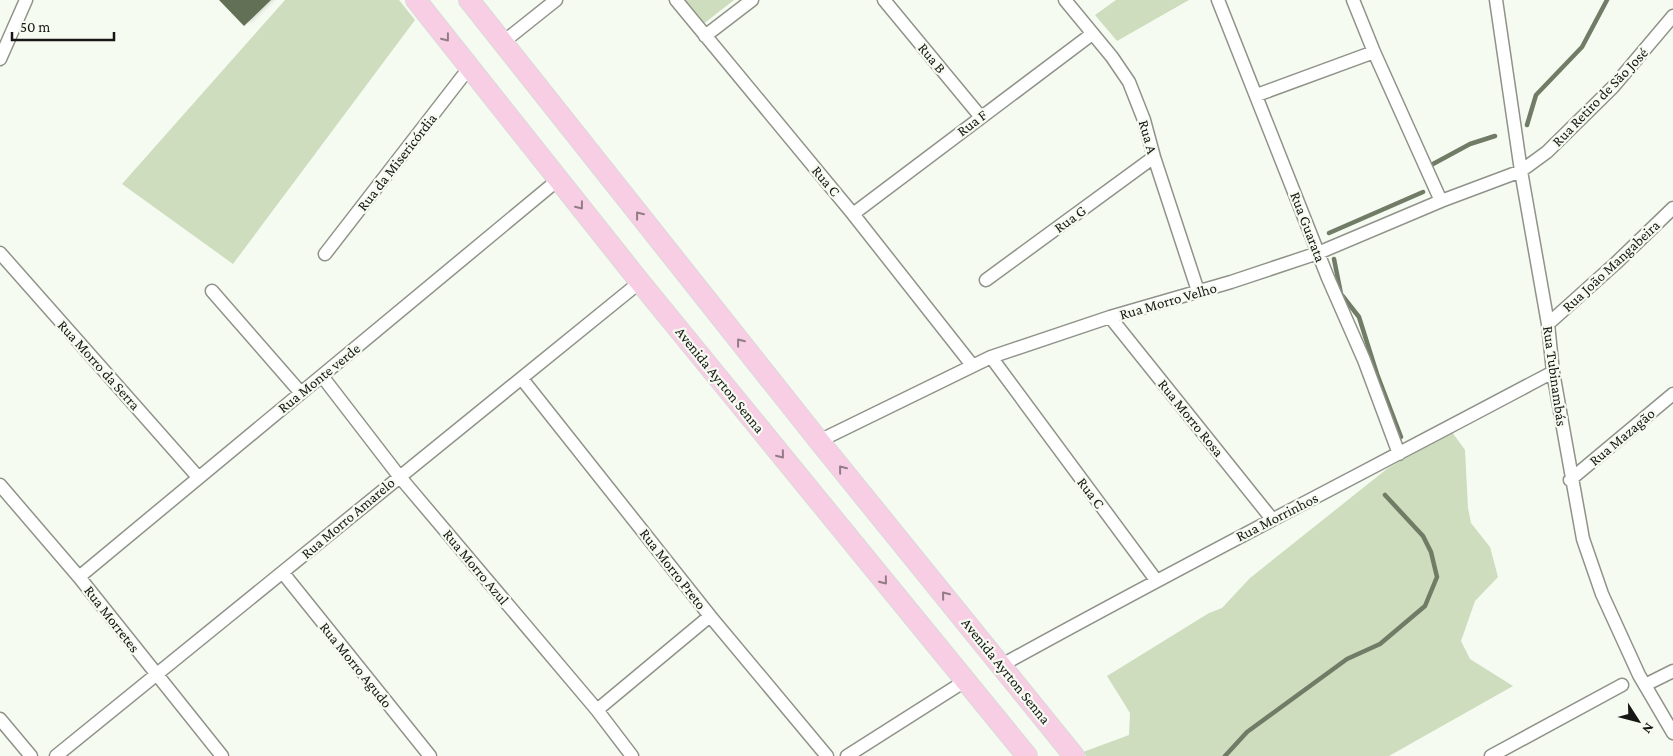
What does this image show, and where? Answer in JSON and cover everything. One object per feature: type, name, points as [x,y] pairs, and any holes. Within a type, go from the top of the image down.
[{"type":"main road","name":"Avenida Ayrton Senna","points":[[416,0],[640,282],[1027,756]]},
{"type":"main road","name":"Avenida Ayrton Senna","points":[[469,0],[819,441],[1074,756]]},
{"type":"street","points":[[0,59],[26,0]]},
{"type":"street","points":[[502,43],[556,0]]},
{"type":"street","name":"Rua C","points":[[676,0],[853,214],[972,365]]},
{"type":"street","points":[[704,36],[752,0]]},
{"type":"street","name":"Rua B","points":[[884,0],[980,116]]},
{"type":"street","name":"Rua A","points":[[1065,0],[1112,57],[1129,82],[1144,120],[1154,157],[1198,291]]},
{"type":"street","name":"Rua Guarata","points":[[1218,0],[1318,253],[1364,360],[1399,454]]},
{"type":"street","points":[[1353,0],[1374,52],[1441,202]]},
{"type":"street","name":"Rua Tubinambás","points":[[1496,0],[1521,171],[1548,324],[1552,372],[1570,480],[1583,539],[1593,572],[1645,685],[1673,733]]},
{"type":"street","name":"Rua Retiro de São José","points":[[1521,171],[1547,152],[1613,87],[1673,16]]},
{"type":"street","name":"Rua F","points":[[853,214],[980,116],[1092,34]]},
{"type":"street","points":[[1257,95],[1374,52]]},
{"type":"street","name":"Rua da Misericórdia","points":[[325,254],[469,68]]},
{"type":"street","name":"Rua G","points":[[986,280],[1154,157]]},
{"type":"street","name":"Rua Morro Velho","points":[[819,441],[991,357],[1110,317],[1318,253],[1521,171]]},
{"type":"street","name":"Rua Monte verde","points":[[79,577],[559,179]]},
{"type":"street","name":"Rua João Mangabeira","points":[[1548,324],[1616,263],[1673,208]]},
{"type":"street","name":"Rua Morro da Serra","points":[[0,253],[198,477]]},
{"type":"street","name":"Rua Morro Amarelo","points":[[56,756],[640,282]]},
{"type":"street","points":[[212,291],[301,393]]},
{"type":"street","name":"Rua Morro Rosa","points":[[1110,317],[1272,519]]},
{"type":"street","name":"Rua C","points":[[991,357],[1156,580]]},
{"type":"street","name":"Rua Morrinhos","points":[[1002,665],[1156,580],[1552,372]]},
{"type":"street","name":"Rua Morro Azul","points":[[322,376],[399,476],[597,710],[632,756]]},
{"type":"street","name":"Rua Morro Preto","points":[[522,379],[710,616],[827,756]]},
{"type":"street","name":"Rua Mazagão","points":[[1570,480],[1673,394]]},
{"type":"street","name":"Rua Morretes","points":[[0,485],[79,577],[156,676],[222,756]]},
{"type":"street","name":"Rua Morro Agudo","points":[[283,573],[430,756]]},
{"type":"street","points":[[597,710],[710,616]]},
{"type":"street","points":[[1645,685],[1673,671]]},
{"type":"street","points":[[847,756],[966,681]]},
{"type":"street","points":[[1491,756],[1622,685]]},
{"type":"street","points":[[0,719],[31,756]]},
{"type":"green space","points":[[285,0],[399,0],[415,20],[233,264],[122,184]]},
{"type":"green space","points":[[681,0],[734,0],[702,25]]},
{"type":"green space","points":[[1116,0],[1189,0],[1117,41],[1095,15]]},
{"type":"green space","points":[[1452,432],[1465,450],[1468,508],[1471,523],[1490,547],[1498,577],[1475,601],[1461,641],[1470,659],[1513,686],[1389,756],[1086,756],[1083,752],[1129,735],[1130,713],[1107,676],[1209,613],[1222,608],[1250,578],[1388,468]]},
{"type":"building","points":[[219,0],[271,0],[244,26]]},
{"type":"waterway","points":[[1527,125],[1536,95],[1582,47],[1607,0]]},
{"type":"waterway","points":[[1433,164],[1470,144],[1495,136]]},
{"type":"waterway","points":[[1329,233],[1423,192]]},
{"type":"waterway","points":[[1334,259],[1341,294],[1359,317],[1377,374],[1401,437]]},
{"type":"waterway","points":[[1225,756],[1247,732],[1347,659],[1380,644],[1425,606],[1437,577],[1431,552],[1423,536],[1385,495]]}]
